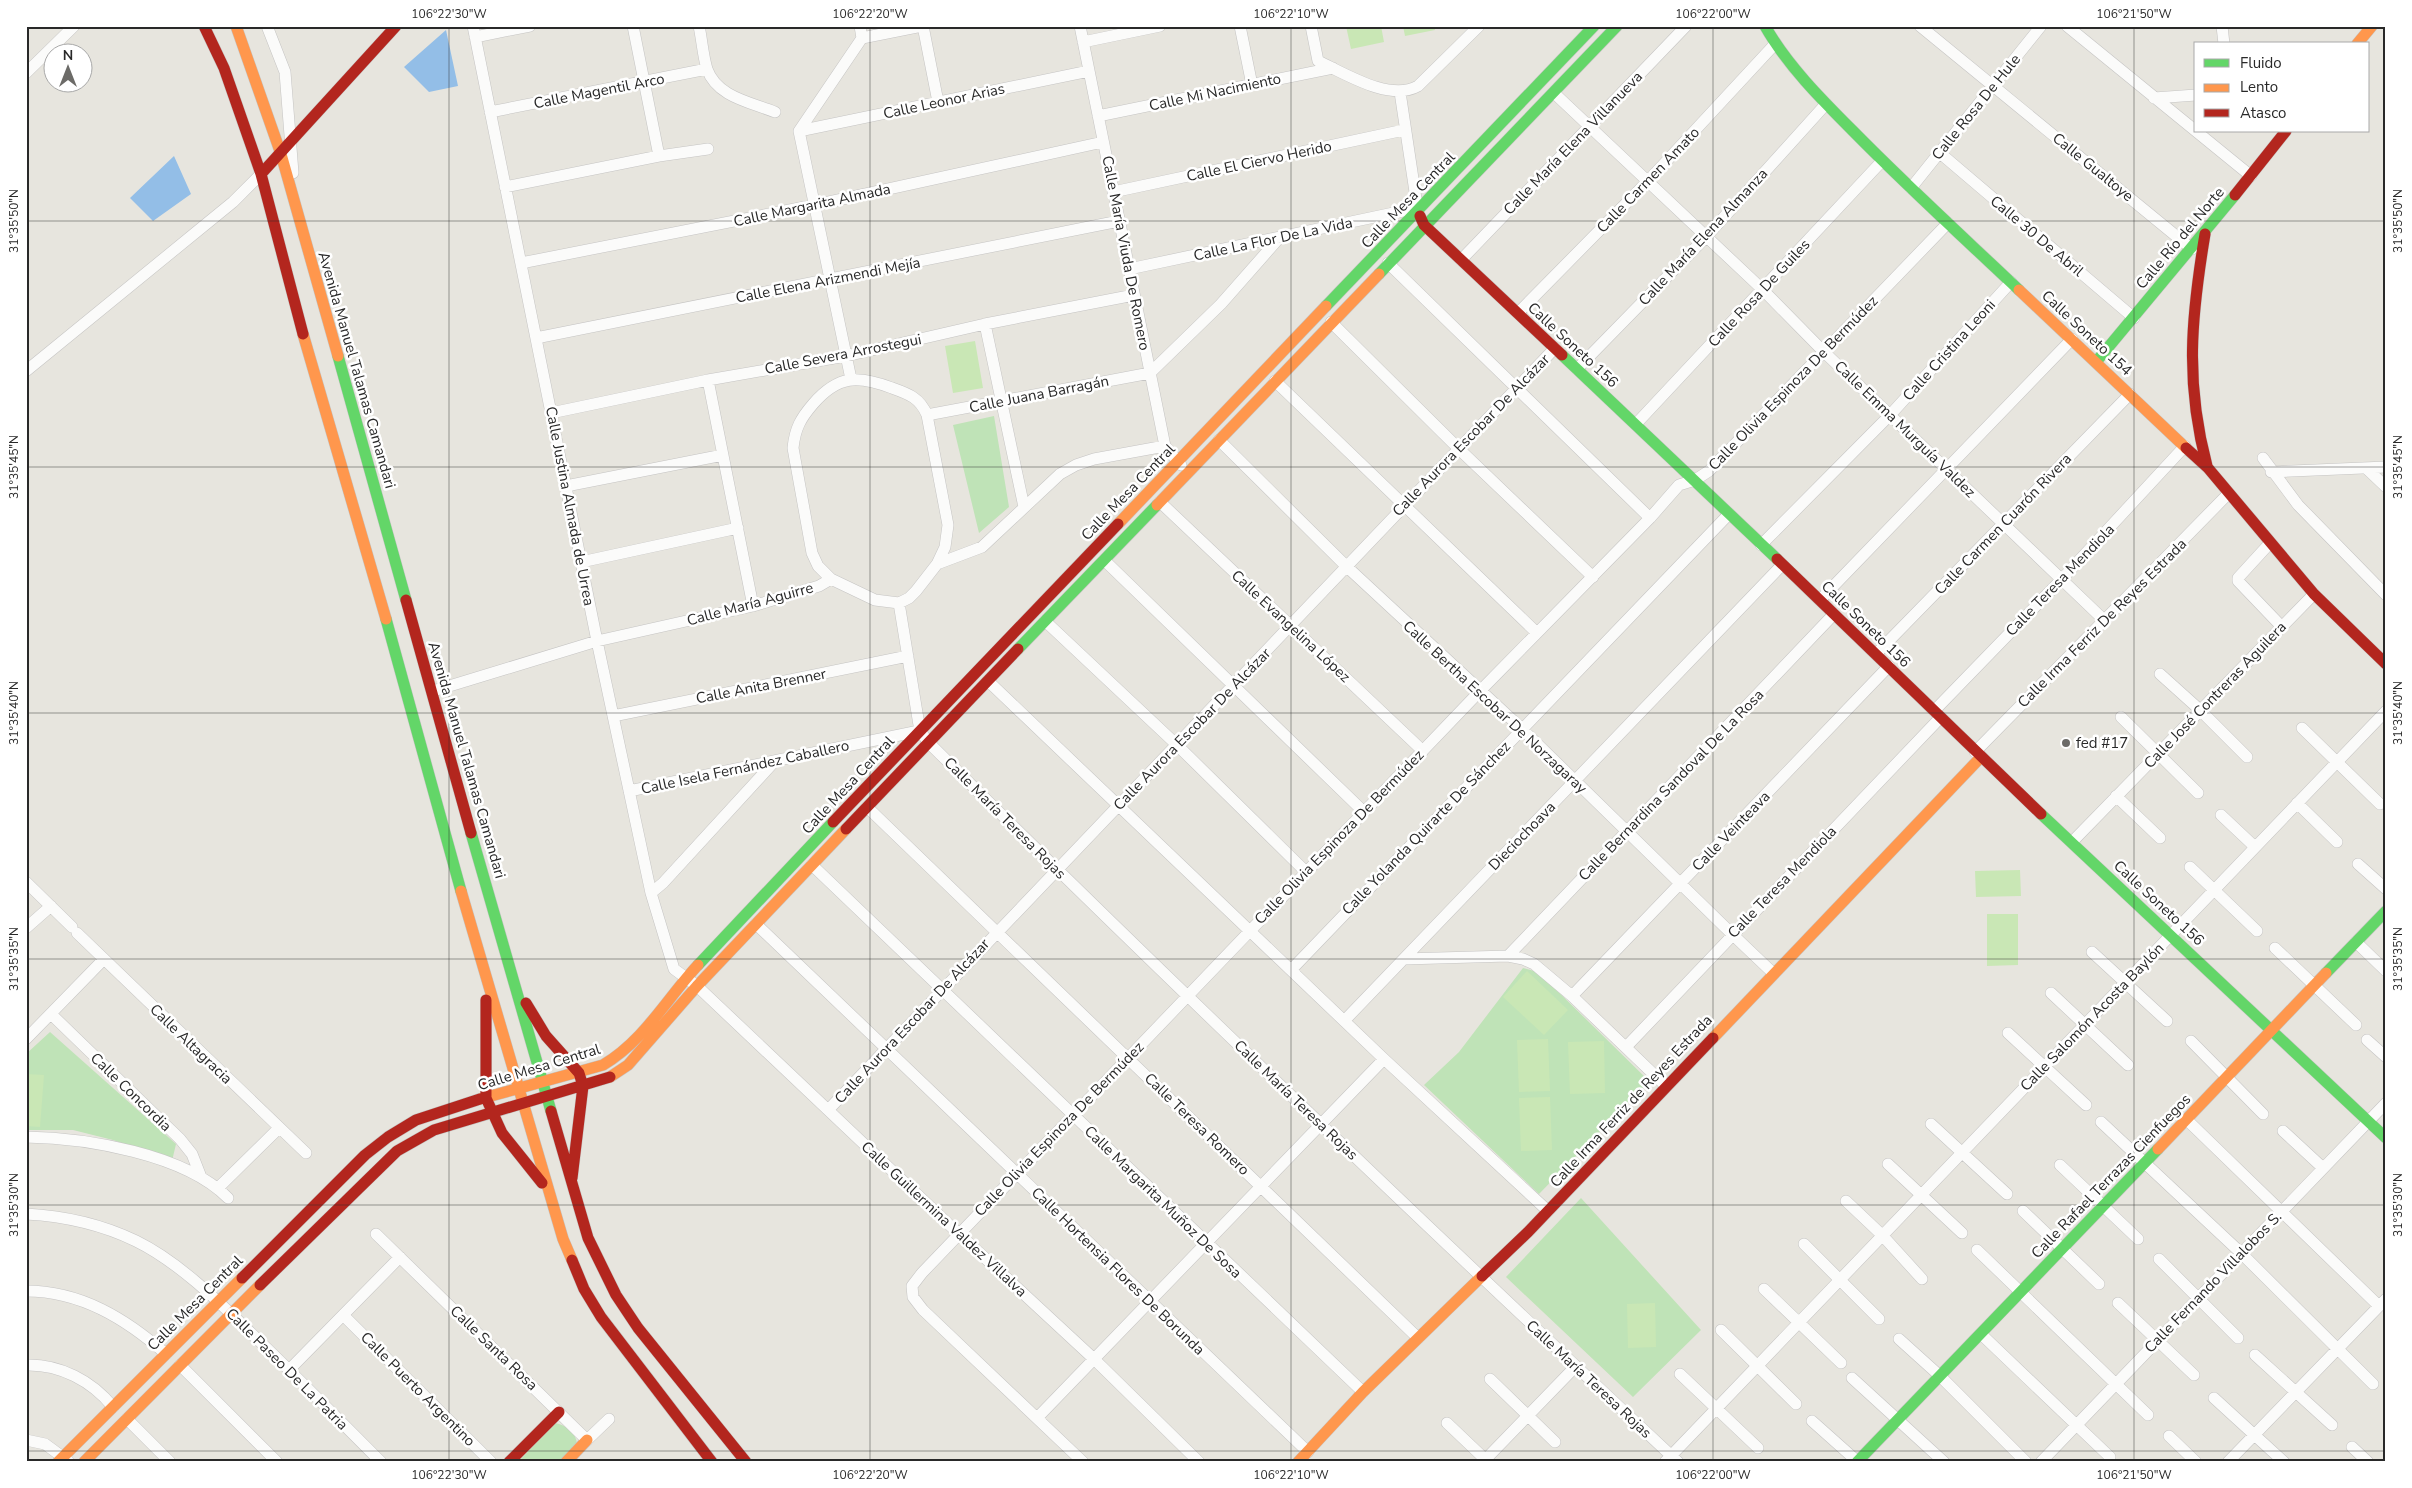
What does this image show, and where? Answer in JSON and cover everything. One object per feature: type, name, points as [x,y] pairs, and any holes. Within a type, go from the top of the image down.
[{"type":"main road","points":[[204,26],[224,68],[262,174],[297,315],[389,630],[486,980],[547,1190],[573,1264],[593,1304],[625,1350],[712,1462]]},
{"type":"main road","name":"Avenida Manuel Talamas Camandari","points":[[236,26],[281,154],[511,974],[588,1238],[616,1295],[638,1328],[746,1462]]},
{"type":"main road","points":[[262,174],[396,26]]},
{"type":"main road","name":"Calle Mesa Central","points":[[64,1460],[113,1407],[218,1301],[365,1155],[388,1137],[416,1120],[604,1065],[637,1039],[685,979],[1594,26]]},
{"type":"main road","name":"Calle Mesa Central","points":[[84,1462],[354,1191],[397,1151],[434,1130],[489,1112],[609,1078],[628,1065],[697,986],[867,807],[1617,26]]},
{"type":"main road","name":"Calle Soneto 154","points":[[1765,26],[1775,44],[1826,104],[1882,161],[2208,468],[2314,594],[2386,664]]},
{"type":"main road","points":[[2359,42],[2372,26]]},
{"type":"main road","name":"Calle Río del Norte","points":[[2096,362],[2206,232],[2285,132]]},
{"type":"main road","name":"Calle Soneto 156","points":[[1418,210],[1424,225],[1695,480],[1978,754],[2386,1138]]},
{"type":"main road","points":[[2206,232],[2192,322],[2190,360],[2192,392],[2202,449],[2208,468]]},
{"type":"main road","points":[[389,630],[412,682],[421,690],[433,691]]},
{"type":"main road","name":"Calle Irma Ferriz de Reyes Estrada","points":[[1298,1462],[1363,1392],[1548,1211],[1978,754]]},
{"type":"main road","name":"Calle Rafael Terrazas Cienfuegos","points":[[1857,1462],[2386,911]]},
{"type":"main road","points":[[511,974],[535,1021],[579,1073],[583,1086],[571,1183]]},
{"type":"main road","points":[[486,980],[486,1098],[489,1112],[515,1153],[547,1190]]},
{"type":"main road","points":[[388,1137],[397,1151]]},
{"type":"main road","points":[[509,1462],[559,1412]]},
{"type":"main road","points":[[566,1462],[587,1440]]},
{"type":"street","points":[[26,73],[74,26]]},
{"type":"street","points":[[268,26],[284,72],[295,205]]},
{"type":"street","points":[[474,32],[530,26]]},
{"type":"street","points":[[633,26],[659,156]]},
{"type":"street","points":[[699,26],[707,69],[715,84],[722,91],[775,112]]},
{"type":"street","points":[[850,379],[799,131],[861,32],[922,26],[938,102]]},
{"type":"street","name":"Calle María Viuda De Romero","points":[[1080,26],[1165,446],[1178,462],[1189,471]]},
{"type":"street","points":[[1083,42],[1160,26]]},
{"type":"street","points":[[1240,26],[1252,85]]},
{"type":"street","points":[[1311,26],[1318,61],[1385,91],[1400,92],[1409,91],[1418,86],[1470,32],[1479,26]]},
{"type":"street","name":"Calle María Elena Villanueva","points":[[1461,260],[1686,26]]},
{"type":"street","name":"Calle Gualtoye","points":[[1920,26],[2192,248]]},
{"type":"street","name":"Calle Rosa De Hule","points":[[1911,188],[2041,26]]},
{"type":"street","points":[[2066,26],[2194,130]]},
{"type":"street","points":[[2222,26],[2224,42]]},
{"type":"street","name":"Calle Justina Almada de Urrea","points":[[474,32],[597,641],[651,893],[669,958],[674,969],[685,979]]},
{"type":"street","name":"Calle Carmen Amato","points":[[1518,313],[1648,181],[1775,44]]},
{"type":"street","name":"Calle Mi Nacimiento","points":[[1098,116],[1333,68]]},
{"type":"street","name":"Calle Magentil Arco","points":[[490,112],[707,69]]},
{"type":"street","name":"Calle Leonor Arias","points":[[799,131],[1089,71]]},
{"type":"street","name":"Calle Soneto 156","points":[[1400,92],[1404,130],[1418,210]]},
{"type":"street","name":"Calle Emma Murguía Valdez","points":[[1554,93],[1762,290],[1824,352],[1891,414],[2104,620]]},
{"type":"street","points":[[2154,98],[2194,95]]},
{"type":"street","name":"Calle María Elena Almanza","points":[[1577,369],[1706,237],[1826,104]]},
{"type":"street","name":"Calle El Ciervo Herido","points":[[1113,192],[1404,130]]},
{"type":"street","points":[[2196,132],[2251,176]]},
{"type":"street","name":"Calle Margarita Almada","points":[[521,262],[815,205],[1103,142]]},
{"type":"street","points":[[505,187],[659,156],[708,149]]},
{"type":"street","name":"Calle 30 De Abril","points":[[1940,153],[2134,318]]},
{"type":"street","name":"Calle Rosa De Guiles","points":[[1636,424],[1882,161]]},
{"type":"street","points":[[26,371],[233,202],[262,174]]},
{"type":"street","name":"Calle La Flor De La Vida","points":[[1129,269],[1418,210]]},
{"type":"street","name":"Calle Elena Arizmendi Mejía","points":[[536,338],[1119,221]]},
{"type":"street","name":"Calle Olivia Espinoza De Bermúdez","points":[[1083,1462],[923,1310],[913,1297],[912,1286],[959,1234],[1187,995],[1650,518],[1679,485],[1695,480],[1709,470],[1948,223]]},
{"type":"street","points":[[1150,373],[1221,304],[1280,237]]},
{"type":"street","points":[[1388,263],[1515,389],[1650,518]]},
{"type":"street","name":"Calle Cristina Leoni","points":[[1761,545],[1891,414],[2011,282]]},
{"type":"street","name":"Calle Severa Arrostegui","points":[[551,413],[708,380],[846,356],[985,324],[1134,295]]},
{"type":"street","points":[[1331,322],[1458,449],[1593,577]]},
{"type":"street","points":[[985,324],[1024,507]]},
{"type":"street","points":[[1820,600],[2072,339]]},
{"type":"street","name":"Calle Aurora Escobar De Alcázar","points":[[829,1109],[1554,348]]},
{"type":"street","name":"Calle Juana Barragán","points":[[927,415],[1150,373]]},
{"type":"street","points":[[831,579],[818,566],[812,553],[793,448],[794,430],[801,418],[824,392],[836,383],[850,379],[871,380],[913,396],[923,404],[927,415],[948,525],[945,546],[937,564],[916,591],[909,598],[899,603],[920,731]]},
{"type":"street","points":[[708,380],[753,606]]},
{"type":"street","points":[[1275,381],[1537,633]]},
{"type":"street","name":"Calle Carmen Cuarón Rivera","points":[[1876,654],[2130,394]]},
{"type":"street","name":"Calle Bertha Escobar De Norzagaray","points":[[1219,440],[1346,566],[1521,728],[1773,972]]},
{"type":"street","points":[[937,564],[982,548],[1060,474],[1076,465],[1165,446]]},
{"type":"street","name":"Calle Teresa Mendiola","points":[[1626,1047],[1937,715],[2185,446]]},
{"type":"street","points":[[566,486],[723,455]]},
{"type":"street","points":[[2263,458],[2298,505],[2386,595]]},
{"type":"street","points":[[2272,472],[2386,467]]},
{"type":"street","points":[[2366,469],[2386,487]]},
{"type":"street","name":"Calle Irma Ferriz De Reyes Estrada","points":[[1978,754],[2104,620],[2228,494]]},
{"type":"street","name":"Calle Evangelina López","points":[[1160,502],[1423,751]]},
{"type":"street","name":"Calle Yolanda Quirarte De Sánchez","points":[[1291,970],[1521,728],[1729,514]]},
{"type":"street","points":[[581,562],[738,528]]},
{"type":"street","points":[[2270,543],[2238,578],[2238,582],[2282,627]]},
{"type":"street","points":[[1104,560],[1364,812]]},
{"type":"street","name":"Dieciochoava","points":[[1345,1020],[1782,565]]},
{"type":"street","name":"Calle María Aguirre","points":[[433,691],[597,641],[753,606],[819,586],[831,579],[875,600],[899,603]]},
{"type":"street","name":"Calle José Contreras Aguilera","points":[[2072,842],[2314,594]]},
{"type":"street","name":"Calle Bernardina Sandoval De La Rosa","points":[[1508,956],[1834,614]]},
{"type":"street","points":[[1045,621],[1177,745],[1306,872]]},
{"type":"street","name":"Calle Anita Brenner","points":[[613,716],[908,656]]},
{"type":"street","name":"Calle Veinteava","points":[[1572,996],[1889,666]]},
{"type":"street","points":[[2160,674],[2200,710],[2247,757]]},
{"type":"street","points":[[988,681],[1384,1059],[1548,1211]]},
{"type":"street","name":"Calle Salomón Acosta Baylón","points":[[1672,1460],[1757,1366],[2386,711]]},
{"type":"street","points":[[2122,717],[2198,793]]},
{"type":"street","points":[[2302,728],[2380,804]]},
{"type":"street","name":"Calle María Teresa Rojas","points":[[920,731],[929,743],[1056,869],[1480,1278],[1576,1366],[1672,1460]]},
{"type":"street","name":"Calle Isela Fernández Caballero","points":[[629,791],[773,763],[920,731]]},
{"type":"street","points":[[651,893],[663,883],[773,763]]},
{"type":"street","points":[[2116,796],[2160,838]]},
{"type":"street","points":[[2297,803],[2338,842]]},
{"type":"street","name":"Calle Teresa Romero","points":[[867,807],[1418,1338]]},
{"type":"street","points":[[2221,815],[2255,847]]},
{"type":"street","points":[[2358,864],[2386,889]]},
{"type":"street","name":"Calle Margarita Muñoz De Sosa","points":[[812,865],[941,991],[1363,1392]]},
{"type":"street","points":[[2190,867],[2257,931]]},
{"type":"street","name":"Calle Altagracia","points":[[26,882],[103,960],[306,1153]]},
{"type":"street","points":[[26,928],[50,906]]},
{"type":"street","name":"Calle Hortensia Flores De Borunda","points":[[756,924],[1308,1452]]},
{"type":"street","points":[[2356,942],[2386,972]]},
{"type":"street","points":[[2275,948],[2356,1025]]},
{"type":"street","points":[[2092,952],[2166,1021]]},
{"type":"street","name":"Calle Irma Ferriz De Reyes Estrada","points":[[1404,959],[1508,956],[1523,959],[1534,964],[1572,996],[1666,1086]]},
{"type":"street","points":[[26,1039],[103,960]]},
{"type":"street","name":"Calle Guillermina Valdez Villalva","points":[[685,979],[697,986],[829,1109],[959,1234],[1094,1359],[1199,1462]]},
{"type":"street","points":[[2051,993],[2128,1065]]},
{"type":"street","name":"Calle Concordia","points":[[51,1014],[180,1139],[192,1154],[201,1177]]},
{"type":"street","points":[[2008,1033],[2086,1105]]},
{"type":"street","points":[[2367,1040],[2386,1057]]},
{"type":"street","points":[[2191,1041],[2263,1114]]},
{"type":"street","points":[[1037,1418],[1384,1059]]},
{"type":"street","name":"Calle Fernando Villalobos S.","points":[[2041,1462],[2386,1103]]},
{"type":"street","points":[[2187,1120],[2382,1303],[2228,1462]]},
{"type":"street","points":[[2101,1122],[2146,1162],[2241,1253],[2373,1384]]},
{"type":"street","points":[[1931,1124],[2007,1194]]},
{"type":"street","points":[[218,1188],[279,1128]]},
{"type":"street","points":[[2283,1131],[2323,1168]]},
{"type":"street","points":[[26,1137],[65,1138],[103,1145],[154,1158],[201,1177],[218,1188],[228,1198]]},
{"type":"street","points":[[1888,1164],[1962,1233]]},
{"type":"street","points":[[2060,1166],[2138,1239]]},
{"type":"street","points":[[1846,1201],[1882,1235],[1922,1279]]},
{"type":"street","points":[[2023,1211],[2099,1284]]},
{"type":"street","name":"Calle Paseo De La Patria","points":[[26,1214],[58,1217],[94,1226],[128,1238],[152,1250],[218,1301],[381,1462]]},
{"type":"street","name":"Calle Santa Rosa","points":[[376,1234],[587,1440]]},
{"type":"street","points":[[1804,1244],[1879,1319]]},
{"type":"street","points":[[1977,1250],[2148,1415]]},
{"type":"street","points":[[289,1370],[400,1257]]},
{"type":"street","points":[[2159,1258],[2238,1338]]},
{"type":"street","points":[[1764,1289],[1798,1324],[1841,1363]]},
{"type":"street","points":[[26,1291],[68,1296],[97,1306],[140,1332],[166,1354]]},
{"type":"street","points":[[2118,1303],[2194,1375]]},
{"type":"street","name":"Calle Puerto Argentino","points":[[344,1316],[491,1462]]},
{"type":"street","points":[[1721,1330],[1796,1404]]},
{"type":"street","points":[[1981,1334],[2078,1423],[2110,1457]]},
{"type":"street","points":[[1899,1339],[1940,1376],[2026,1462]]},
{"type":"street","points":[[2255,1355],[2332,1425]]},
{"type":"street","points":[[26,1365],[54,1368],[81,1379],[101,1393],[113,1407]]},
{"type":"street","points":[[180,1365],[277,1462]]},
{"type":"street","points":[[1447,1423],[1486,1461],[1576,1366]]},
{"type":"street","points":[[1680,1374],[1758,1448]]},
{"type":"street","points":[[1852,1378],[1944,1462]]},
{"type":"street","points":[[1490,1379],[1555,1442]]},
{"type":"street","points":[[2214,1398],[2284,1462]]},
{"type":"street","points":[[127,1419],[170,1462]]},
{"type":"street","points":[[587,1440],[609,1419]]},
{"type":"street","points":[[1812,1421],[1857,1462]]},
{"type":"street","points":[[2169,1436],[2196,1462]]},
{"type":"street","points":[[26,1440],[45,1444],[64,1460]]},
{"type":"street","points":[[2352,1447],[2368,1462]]},
{"type":"green space","points":[[1346,26],[1381,26],[1384,42],[1351,49]]},
{"type":"green space","points":[[1403,26],[1434,26],[1435,30],[1405,36]]},
{"type":"green space","points":[[975,341],[983,388],[953,393],[945,346]]},
{"type":"green space","points":[[994,416],[1009,507],[979,533],[953,425]]},
{"type":"green space","points":[[2020,870],[2021,896],[1976,897],[1975,871]]},
{"type":"green space","points":[[1987,914],[2018,914],[2018,965],[1987,966]]},
{"type":"green space","points":[[1523,968],[1538,972],[1649,1081],[1539,1194],[1424,1085],[1459,1052]]},
{"type":"green space","points":[[1527,971],[1568,1010],[1544,1035],[1503,997]]},
{"type":"green space","points":[[50,1032],[176,1144],[172,1161],[113,1140],[73,1130],[26,1130],[26,1054]]},
{"type":"green space","points":[[1548,1039],[1550,1091],[1519,1092],[1517,1040]]},
{"type":"green space","points":[[1604,1041],[1605,1093],[1570,1094],[1568,1042]]},
{"type":"green space","points":[[26,1074],[44,1075],[40,1127],[26,1126]]},
{"type":"green space","points":[[1550,1097],[1552,1150],[1521,1151],[1519,1098]]},
{"type":"green space","points":[[1581,1198],[1701,1330],[1633,1397],[1506,1277]]},
{"type":"green space","points":[[1655,1303],[1656,1347],[1628,1348],[1627,1304]]},
{"type":"green space","points":[[555,1423],[563,1425],[570,1430],[575,1436],[577,1444],[558,1462],[518,1462]]},
{"type":"water","points":[[446,30],[458,86],[429,92],[404,67]]},
{"type":"water","points":[[174,156],[191,194],[153,221],[130,198]]},
{"type":"traffic: fast","points":[[1326,306],[1594,26]]},
{"type":"traffic: fast","points":[[1379,274],[1617,26]]},
{"type":"traffic: fast","points":[[1765,26],[1794,68],[1829,107],[1894,172],[2019,290]]},
{"type":"traffic: fast","points":[[2096,362],[2235,195]]},
{"type":"traffic: fast","points":[[1562,355],[1777,559]]},
{"type":"traffic: fast","points":[[338,356],[406,600]]},
{"type":"traffic: fast","points":[[1018,649],[1157,505]]},
{"type":"traffic: fast","points":[[386,619],[461,891]]},
{"type":"traffic: fast","points":[[2041,814],[2386,1138]]},
{"type":"traffic: fast","points":[[698,965],[833,822]]},
{"type":"traffic: fast","points":[[471,833],[551,1111]]},
{"type":"traffic: fast","points":[[2326,973],[2386,911]]},
{"type":"traffic: fast","points":[[1857,1462],[2158,1149]]},
{"type":"traffic: slow","points":[[236,26],[281,154],[338,356]]},
{"type":"traffic: slow","points":[[2359,42],[2372,26]]},
{"type":"traffic: slow","points":[[1157,505],[1379,274]]},
{"type":"traffic: slow","points":[[2019,290],[2186,448]]},
{"type":"traffic: slow","points":[[1118,524],[1326,306]]},
{"type":"traffic: slow","points":[[303,334],[386,619]]},
{"type":"traffic: slow","points":[[1713,1038],[1981,757]]},
{"type":"traffic: slow","points":[[610,1077],[628,1065],[697,986],[846,829]]},
{"type":"traffic: slow","points":[[461,891],[563,1239],[572,1260]]},
{"type":"traffic: slow","points":[[480,1099],[603,1065],[618,1055],[643,1032],[698,965]]},
{"type":"traffic: slow","points":[[2158,1149],[2326,973]]},
{"type":"traffic: slow","points":[[1298,1462],[1363,1392],[1482,1276]]},
{"type":"traffic: slow","points":[[58,1462],[242,1278]]},
{"type":"traffic: slow","points":[[84,1462],[260,1285]]},
{"type":"traffic: slow","points":[[566,1462],[587,1440]]},
{"type":"traffic: jam","points":[[204,26],[224,68],[261,174],[303,334]]},
{"type":"traffic: jam","points":[[261,174],[396,26]]},
{"type":"traffic: jam","points":[[2235,195],[2285,132]]},
{"type":"traffic: jam","points":[[1420,216],[1424,225],[1562,355]]},
{"type":"traffic: jam","points":[[2205,234],[2196,294],[2192,350],[2195,407],[2207,466]]},
{"type":"traffic: jam","points":[[2186,448],[2208,468],[2314,594],[2386,664]]},
{"type":"traffic: jam","points":[[833,822],[1118,524]]},
{"type":"traffic: jam","points":[[1777,559],[2041,814]]},
{"type":"traffic: jam","points":[[406,600],[471,833]]},
{"type":"traffic: jam","points":[[846,829],[1018,649]]},
{"type":"traffic: jam","points":[[486,1000],[486,1098],[502,1133],[542,1183]]},
{"type":"traffic: jam","points":[[526,1003],[546,1036],[579,1073],[583,1086],[572,1178]]},
{"type":"traffic: jam","points":[[1482,1276],[1528,1232],[1713,1038]]},
{"type":"traffic: jam","points":[[260,1285],[397,1151],[434,1130],[610,1077]]},
{"type":"traffic: jam","points":[[242,1278],[365,1155],[388,1137],[416,1120],[480,1099]]},
{"type":"traffic: jam","points":[[551,1111],[588,1238],[616,1295],[638,1328],[746,1462]]},
{"type":"traffic: jam","points":[[572,1260],[584,1289],[601,1317],[712,1462]]},
{"type":"traffic: jam","points":[[509,1462],[559,1412]]},
{"type":"place","name":"fed #17","points":[[2066,743]]}]
